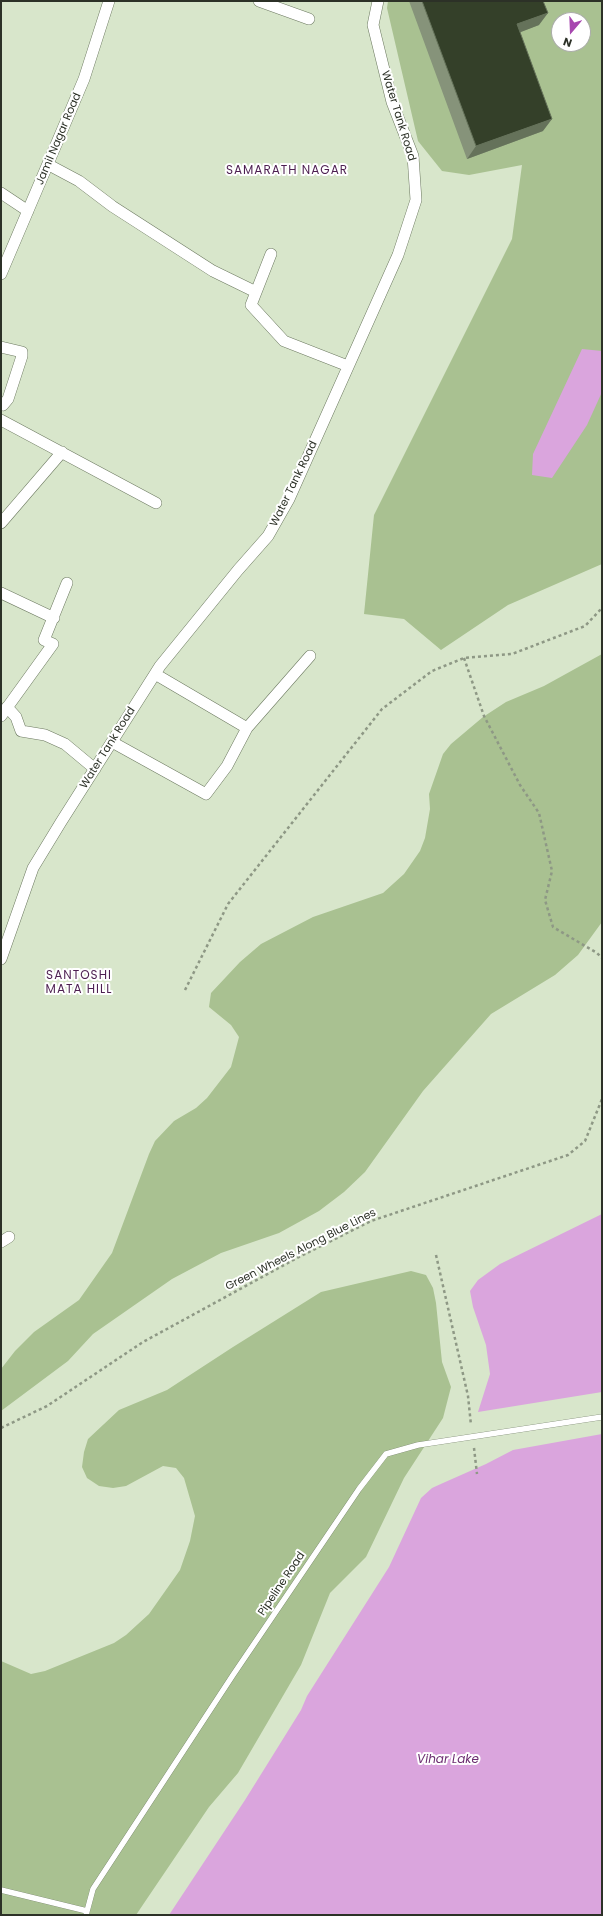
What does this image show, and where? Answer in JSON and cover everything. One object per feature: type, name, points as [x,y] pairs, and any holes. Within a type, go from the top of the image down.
[{"type":"street","name":"Jamil Nagar Road","points":[[1,274],[84,79],[109,1]]},
{"type":"street","points":[[258,1],[309,19]]},
{"type":"street","name":"Water Tank Road","points":[[1,959],[33,868],[155,674],[238,570],[268,536],[289,499],[398,255],[416,200],[413,156],[392,102],[373,25],[378,1]]},
{"type":"street","points":[[48,165],[79,181],[112,206],[213,271],[256,292]]},
{"type":"street","points":[[1,193],[28,211]]},
{"type":"street","points":[[271,254],[251,305],[284,341],[348,366]]},
{"type":"street","points":[[1,347],[22,352],[22,356],[8,399],[3,405],[1,404]]},
{"type":"street","points":[[1,420],[156,503]]},
{"type":"street","points":[[1,524],[62,452]]},
{"type":"street","points":[[67,583],[44,640],[53,644],[4,712],[16,717],[22,731],[45,735],[65,744],[95,769]]},
{"type":"street","points":[[1,593],[54,618]]},
{"type":"street","points":[[112,742],[206,794],[227,766],[247,728],[310,656]]},
{"type":"street","points":[[155,674],[247,728]]},
{"type":"lane","name":"Pipeline Road","points":[[87,1913],[93,1889],[228,1681],[359,1489],[386,1454],[418,1445],[602,1417]]},
{"type":"lane","points":[[1,1890],[87,1913]]},
{"type":"path","points":[[185,990],[228,904],[382,709],[432,671],[464,658],[512,654],[586,626],[602,608]]},
{"type":"path","points":[[464,658],[484,716],[520,785],[539,813],[552,871],[545,900],[553,927],[597,953],[602,958]]},
{"type":"path","name":"Green Wheels Along Blue Lines","points":[[1,1428],[47,1406],[143,1342],[297,1258],[371,1221],[568,1155],[585,1141],[602,1099]]},
{"type":"path","points":[[436,1255],[468,1396],[471,1426]]},
{"type":"path","points":[[474,1448],[477,1474]]},
{"type":"green space","points":[[388,1],[602,1],[602,564],[508,605],[441,650],[404,619],[364,614],[374,515],[512,239],[522,165],[469,175],[442,171],[418,141],[387,8]]},
{"type":"green space","points":[[602,654],[602,922],[578,955],[555,975],[491,1014],[423,1091],[365,1172],[344,1192],[319,1211],[279,1233],[221,1253],[172,1279],[93,1334],[68,1361],[1,1411],[1,1369],[15,1351],[34,1332],[79,1300],[112,1253],[155,1141],[174,1121],[196,1108],[207,1098],[231,1067],[239,1037],[231,1025],[209,1007],[211,993],[240,962],[261,944],[313,917],[383,893],[404,874],[420,851],[425,838],[430,809],[429,794],[443,754],[451,744],[483,717],[506,702],[544,686]]},
{"type":"green space","points":[[411,1271],[426,1275],[433,1288],[442,1362],[451,1387],[443,1418],[404,1478],[366,1557],[330,1593],[301,1665],[238,1773],[209,1807],[136,1915],[1,1915],[1,1661],[31,1674],[45,1671],[114,1643],[126,1635],[149,1614],[180,1570],[190,1541],[195,1516],[184,1478],[176,1468],[163,1466],[126,1486],[113,1488],[99,1486],[87,1478],[82,1467],[88,1439],[119,1410],[167,1390],[321,1292]]},
{"type":"water","points":[[582,349],[602,351],[602,392],[587,425],[552,478],[532,475],[533,454]]},
{"type":"water","points":[[602,1214],[602,1392],[478,1412],[490,1374],[486,1345],[473,1307],[470,1291],[478,1280],[500,1264]]},
{"type":"water","name":"Vihar Lake","points":[[602,1434],[602,1915],[169,1915],[245,1800],[301,1710],[307,1696],[389,1567],[421,1498],[432,1488],[486,1464],[513,1450]]},
{"type":"building","points":[[422,1],[543,1],[548,13],[517,24],[552,119],[476,146]]},
{"type":"district","name":"SAMARATH NAGAR","points":[[287,171]]},
{"type":"district","name":"SANTOSHI MATA HILL","points":[[79,983]]}]
